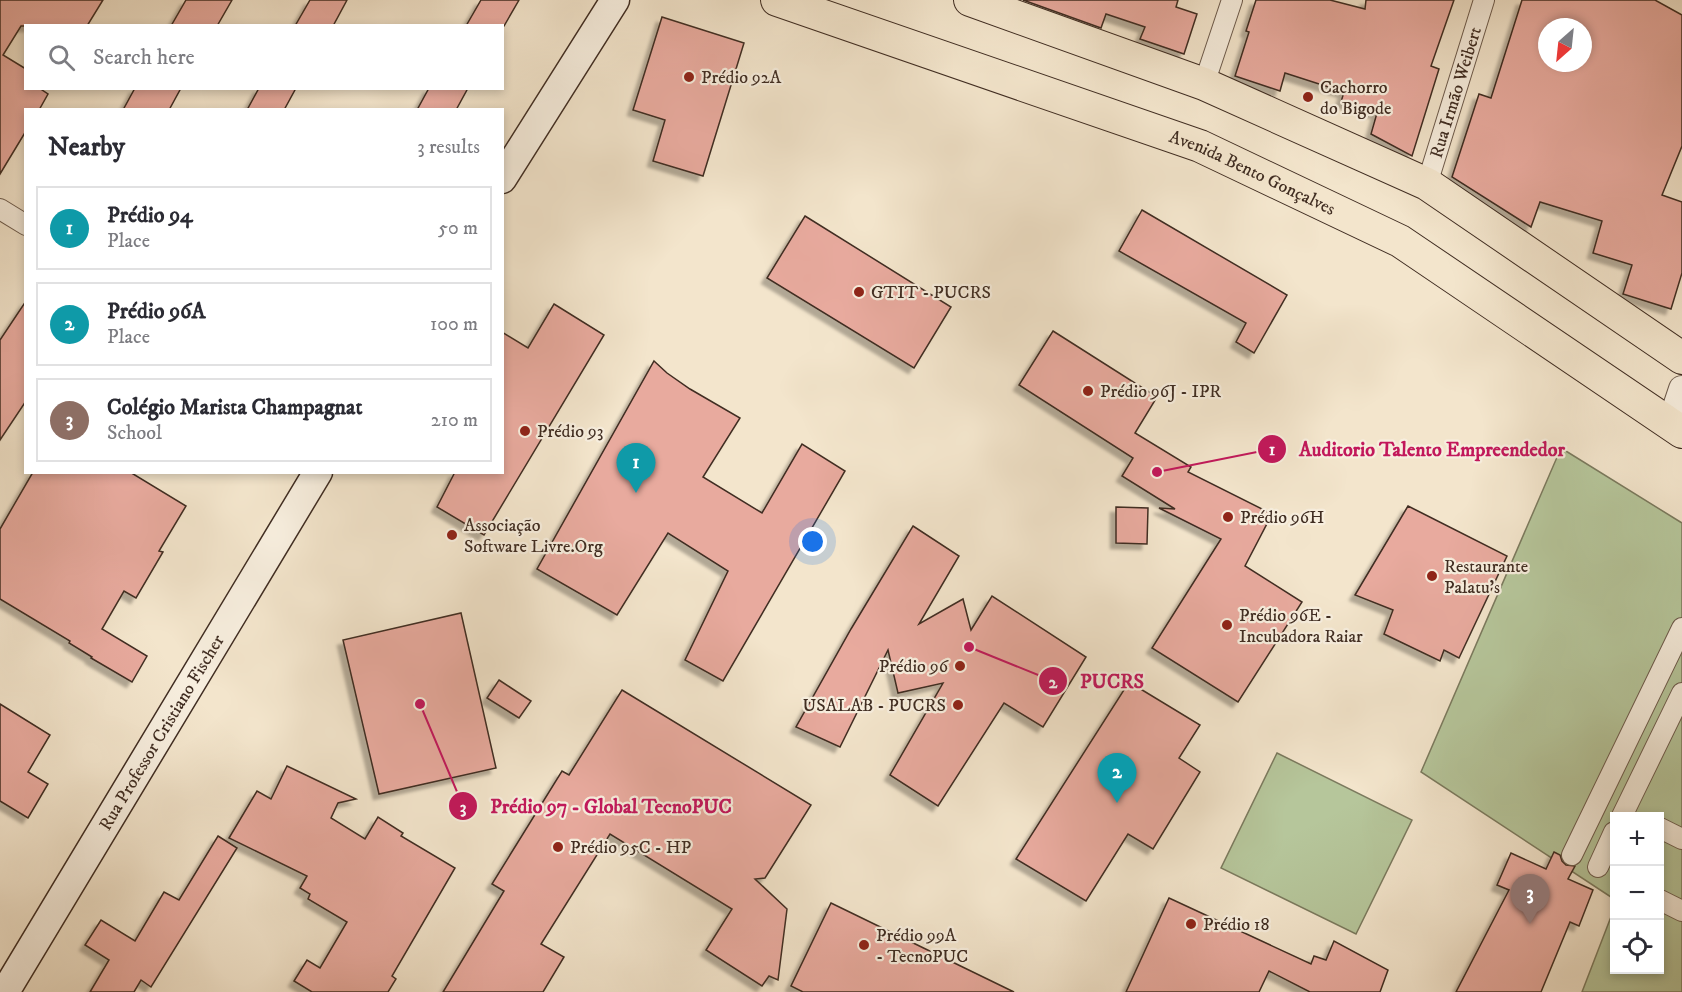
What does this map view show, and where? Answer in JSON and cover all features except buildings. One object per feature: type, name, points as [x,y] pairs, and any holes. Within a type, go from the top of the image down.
[{"type":"main road","points":[[504,176],[615,0]]},
{"type":"main road","name":"Avenida Bento Gonçalves","points":[[777,0],[1200,146],[1409,247],[1676,428]]},
{"type":"main road","points":[[970,0],[1204,84],[1427,184],[1682,358]]},
{"type":"main road","name":"Rua Professor Cristiano Fischer","points":[[5,992],[317,474]]},
{"type":"street","points":[[1204,84],[1232,0]]},
{"type":"street","name":"Rua Irmão Weibert","points":[[1427,184],[1484,0]]},
{"type":"street","points":[[0,210],[24,224]]},
{"type":"street","points":[[1676,428],[1682,389]]},
{"type":"street","points":[[1572,855],[1682,628]]},
{"type":"street","points":[[1629,812],[1682,693]]},
{"type":"street","points":[[1599,798],[1623,812]]},
{"type":"street","points":[[1664,830],[1682,839]]},
{"type":"street","points":[[1598,867],[1610,841]]},
{"type":"street","points":[[1664,902],[1682,911]]},
{"type":"green space","points":[[1561,448],[1682,523],[1682,992],[1582,992],[1610,919],[1610,974],[1664,974],[1664,812],[1610,812],[1610,896],[1421,772]]},
{"type":"green space","points":[[1277,753],[1412,820],[1356,934],[1221,868]]},
{"type":"place","name":"Prédio 92A","points":[[689,77]]},
{"type":"place","name":"Cachorro do Bigode","points":[[1308,97]]},
{"type":"place","name":"GTIT - PUCRS","points":[[859,292]]},
{"type":"place","name":"Prédio 96J - IPR","points":[[1088,391]]},
{"type":"place","name":"Prédio 93","points":[[525,431]]},
{"type":"place","name":"Auditorio Talento Empreendedor","points":[[1157,472]]},
{"type":"place","name":"Prédio 94","points":[[636,493]]},
{"type":"place","name":"Prédio 96H","points":[[1228,517]]},
{"type":"place","name":"Associação Software Livre.Org","points":[[452,535]]},
{"type":"place","name":"Restaurante Palatu's","points":[[1432,576]]},
{"type":"place","name":"Prédio 96E - Incubadora Raiar","points":[[1227,625]]},
{"type":"place","name":"PUCRS","points":[[969,647]]},
{"type":"place","name":"Prédio 96","points":[[960,666]]},
{"type":"place","name":"Prédio 97 - Global TecnoPUC","points":[[420,704]]},
{"type":"place","name":"USALAB - PUCRS","points":[[958,705]]},
{"type":"place","name":"Prédio 96A","points":[[1117,803]]},
{"type":"place","name":"Prédio 95C - HP","points":[[558,847]]},
{"type":"place","name":"Prédio 18","points":[[1191,924]]},
{"type":"place","name":"Colégio Marista Champagnat","points":[[1530,924]]},
{"type":"place","name":"Prédio 99A - TecnoPUC","points":[[864,945]]}]
